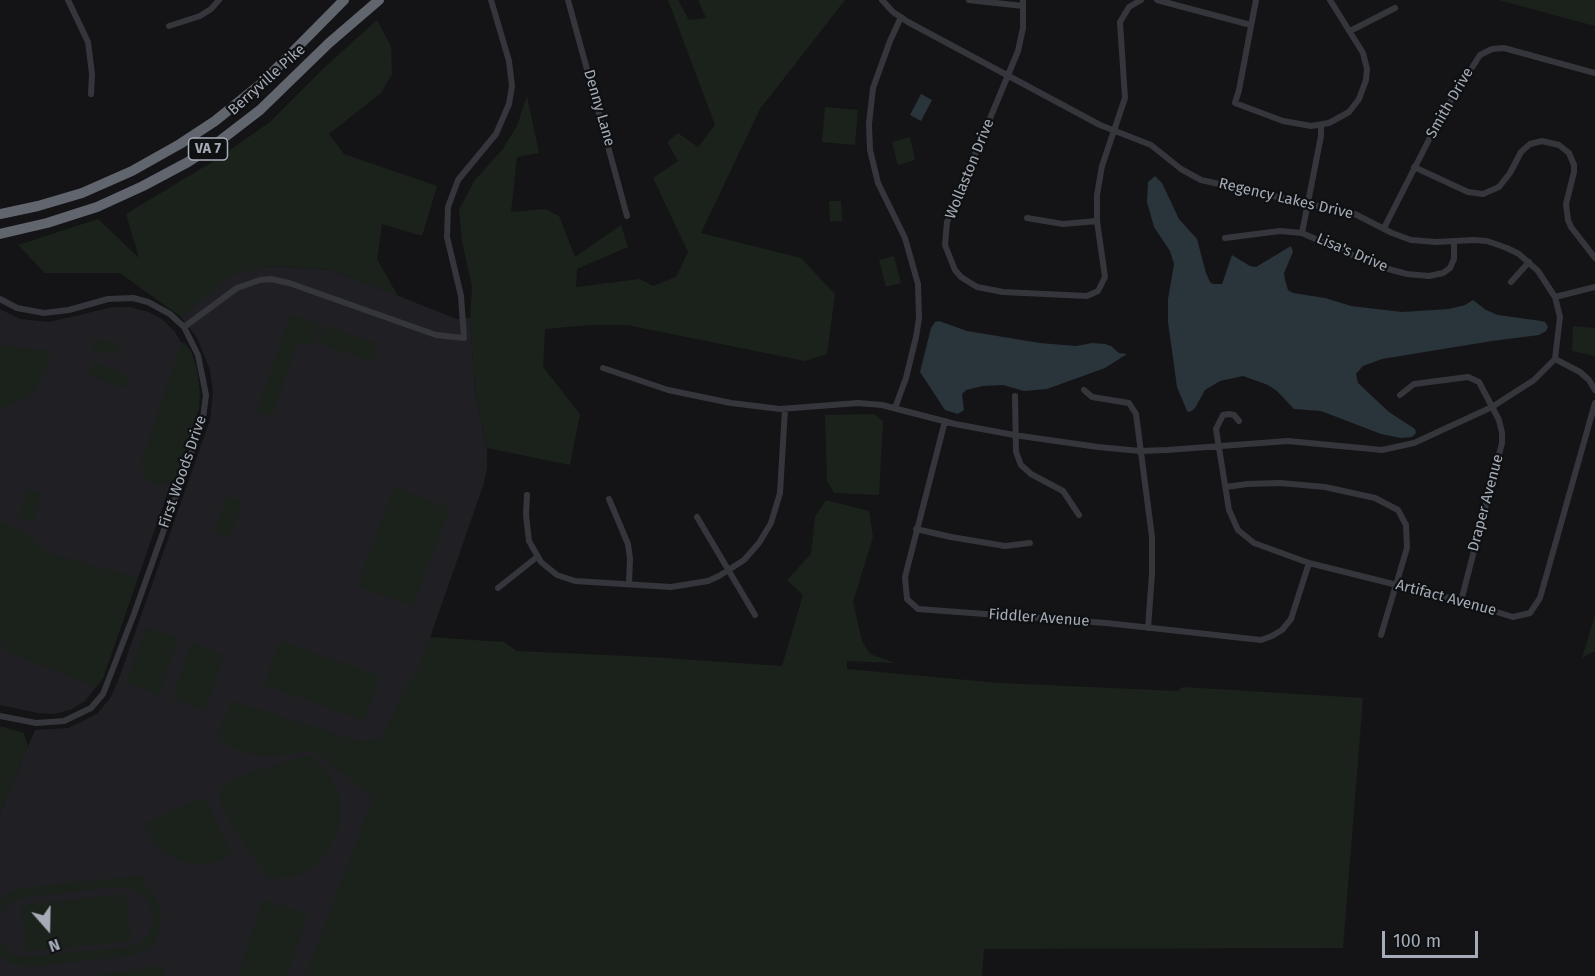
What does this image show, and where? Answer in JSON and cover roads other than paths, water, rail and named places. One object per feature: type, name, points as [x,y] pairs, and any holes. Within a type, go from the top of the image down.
[{"type":"highway","name":"Berryville Pike","points":[[0,214],[82,193],[132,171],[180,144],[215,121],[261,84],[344,0]]},
{"type":"highway","name":"Berryville Pike","points":[[0,234],[47,224],[87,210],[143,186],[188,162],[260,110],[352,21],[379,0]]},
{"type":"street","points":[[68,0],[87,42],[92,74],[91,94]]},
{"type":"street","points":[[169,26],[200,16],[219,0]]},
{"type":"street","points":[[184,327],[237,288],[260,280],[271,279],[289,283],[435,335],[464,338],[461,296],[447,237],[448,207],[458,180],[496,134],[507,112],[512,86],[509,61],[491,0]]},
{"type":"street","name":"Denny Lane","points":[[568,0],[627,216]]},
{"type":"street","name":"Regency Lakes Drive","points":[[882,0],[901,17],[1114,131],[1151,146],[1181,169],[1201,180],[1355,214],[1411,240],[1422,242],[1473,240],[1497,244],[1513,251],[1529,262],[1548,283],[1556,297],[1560,317],[1555,359]]},
{"type":"street","points":[[969,0],[1023,3]]},
{"type":"street","name":"Wollaston Drive","points":[[1023,3],[1021,41],[947,222],[945,245],[950,263],[969,283],[990,290],[1087,296],[1101,288],[1105,277],[1097,221],[1099,182],[1125,98],[1120,22],[1129,7],[1141,0]]},
{"type":"street","points":[[1157,0],[1251,25]]},
{"type":"street","points":[[1256,0],[1235,103],[1302,126],[1321,126],[1336,121],[1359,99],[1365,85],[1366,61],[1360,45],[1330,0]]},
{"type":"street","points":[[1350,31],[1395,8]]},
{"type":"street","points":[[895,408],[906,378],[918,326],[919,299],[915,269],[905,238],[878,183],[869,140],[873,88],[901,17]]},
{"type":"street","name":"Smith Drive","points":[[1384,228],[1414,167],[1475,60],[1485,51],[1504,48],[1595,73]]},
{"type":"street","points":[[1302,233],[1321,126]]},
{"type":"street","points":[[1414,167],[1468,192],[1483,194],[1495,190],[1505,180],[1521,152],[1530,144],[1542,141],[1559,145],[1569,153],[1574,165],[1566,204],[1568,220],[1595,258]]},
{"type":"street","points":[[1027,218],[1063,224],[1097,221]]},
{"type":"street","name":"Lisa's Drive","points":[[1225,238],[1280,231],[1302,233],[1377,266],[1419,276],[1437,275],[1450,268],[1454,259],[1454,241]]},
{"type":"street","points":[[1511,282],[1529,262]]},
{"type":"street","points":[[1556,297],[1595,287]]},
{"type":"street","name":"First Woods Drive","points":[[0,299],[17,308],[44,313],[69,310],[108,299],[133,298],[161,308],[184,327],[193,344],[202,368],[206,395],[203,418],[108,686],[91,708],[64,721],[36,723],[0,716]]},
{"type":"street","points":[[603,368],[692,396],[730,403],[785,409],[858,403],[895,408],[1014,435],[1140,451],[1288,441],[1370,450],[1390,449],[1414,442],[1491,407],[1534,380],[1555,359],[1580,372],[1595,390]]},
{"type":"street","name":"Draper Avenue","points":[[1400,395],[1414,384],[1468,377],[1479,382],[1499,420],[1502,443],[1461,601]]},
{"type":"street","points":[[1084,390],[1092,397],[1129,403],[1136,414],[1153,556],[1148,628]]},
{"type":"street","points":[[1015,396],[1014,435],[1016,452],[1021,465],[1031,474],[1064,492],[1079,515]]},
{"type":"street","name":"Artifact Avenue","points":[[1239,421],[1234,415],[1223,415],[1216,429],[1229,510],[1238,530],[1254,543],[1309,562],[1398,584],[1513,617],[1530,613],[1540,598],[1595,403]]},
{"type":"street","points":[[527,495],[527,533],[537,557],[549,569],[566,579],[671,587],[708,581],[729,571],[744,560],[768,530],[776,512],[782,478],[785,409]]},
{"type":"street","name":"Fiddler Avenue","points":[[945,421],[908,558],[904,586],[907,599],[918,609],[1261,640],[1282,630],[1292,619],[1309,562]]},
{"type":"street","points":[[1226,487],[1247,483],[1325,487],[1375,498],[1398,510],[1406,525],[1407,548],[1381,635]]},
{"type":"street","points":[[609,499],[630,552],[629,584]]},
{"type":"street","points":[[697,518],[755,615]]},
{"type":"street","points":[[916,529],[1005,546],[1030,543]]},
{"type":"street","points":[[498,588],[537,557]]}]
